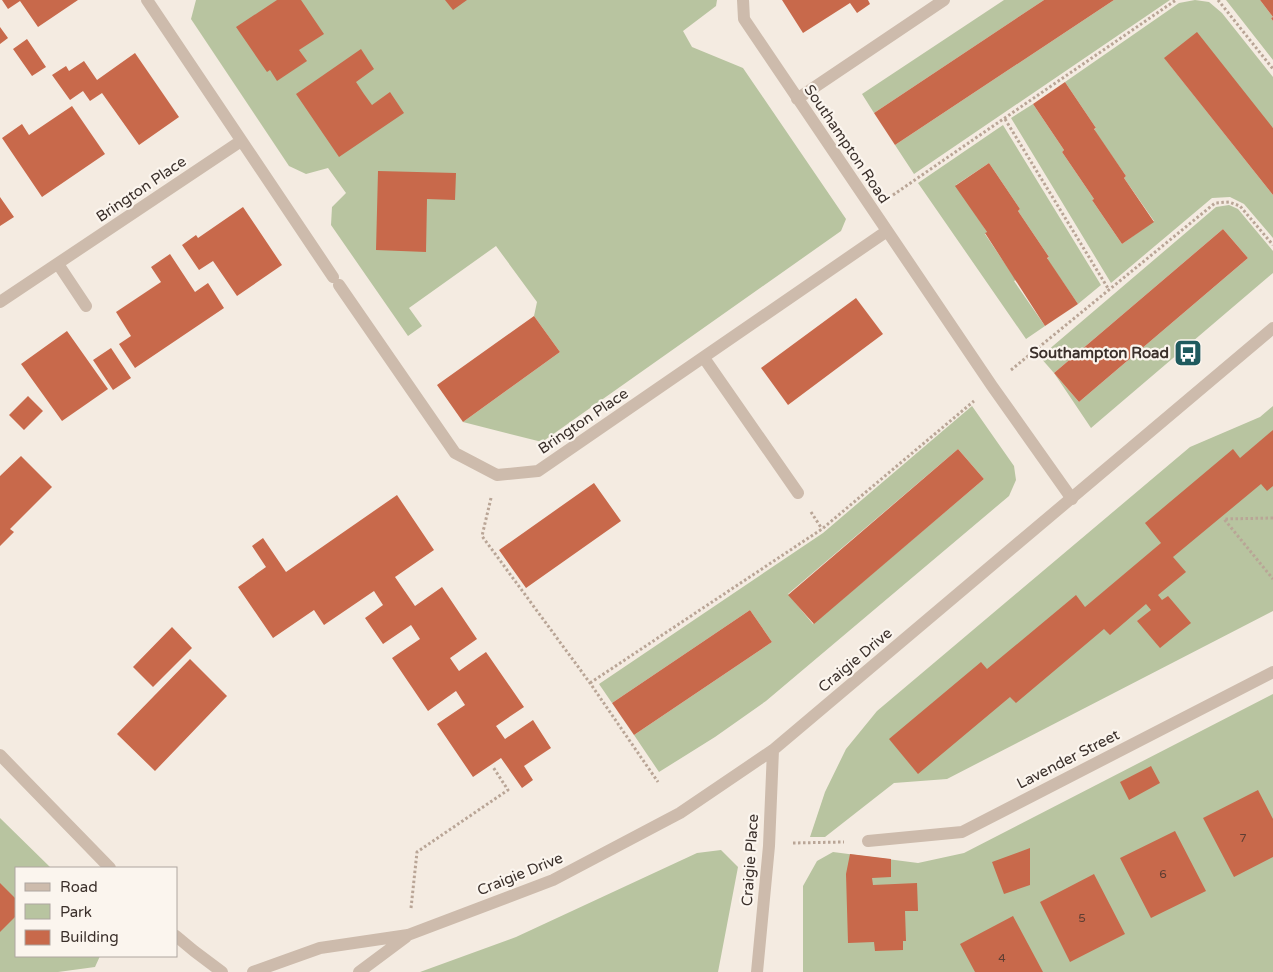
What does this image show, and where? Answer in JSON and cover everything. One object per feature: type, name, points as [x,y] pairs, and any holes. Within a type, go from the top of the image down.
[{"type":"street","points":[[147,0],[336,281],[455,453],[497,475]]},
{"type":"street","name":"Southampton Road","points":[[743,0],[744,19],[992,386],[1072,500]]},
{"type":"street","points":[[797,99],[944,0]]},
{"type":"street","name":"Brington Place","points":[[0,302],[242,142]]},
{"type":"street","name":"Brington Place","points":[[497,475],[538,471],[887,231]]},
{"type":"street","points":[[58,264],[86,306]]},
{"type":"street","name":"Craigie Drive","points":[[253,972],[320,948],[408,935],[553,880],[680,813],[773,750],[1072,500],[1273,328]]},
{"type":"street","points":[[704,358],[798,493]]},
{"type":"street","name":"Lavender Street","points":[[868,841],[962,832],[1273,672]]},
{"type":"street","name":"Craigie Place","points":[[757,972],[769,846],[773,750]]},
{"type":"street","points":[[0,755],[109,867]]},
{"type":"street","name":"Craigie Drive","points":[[359,972],[408,935]]},
{"type":"street","points":[[178,938],[222,972]]},
{"type":"path","points":[[872,209],[1176,0]]},
{"type":"path","points":[[1218,0],[1273,69]]},
{"type":"path","points":[[1005,119],[1109,290]]},
{"type":"path","points":[[590,683],[822,528],[1214,203],[1229,202],[1240,206],[1273,244]]},
{"type":"path","points":[[497,475],[482,536],[590,683],[658,782]]},
{"type":"path","points":[[1273,518],[1224,519],[1273,579]]},
{"type":"path","points":[[413,889],[417,852],[508,790],[493,767]]},
{"type":"path","points":[[769,846],[803,842],[868,841]]},
{"type":"green space","points":[[196,0],[717,0],[716,6],[683,31],[692,47],[743,68],[846,219],[841,231],[542,442],[463,422],[560,352],[534,316],[537,302],[496,246],[409,308],[422,326],[408,336],[331,225],[332,207],[346,193],[328,168],[306,174],[289,166],[191,19]]},
{"type":"green space","points":[[1004,0],[1044,0],[874,113],[862,94]]},
{"type":"green space","points":[[1114,0],[1170,0],[914,174],[895,145]]},
{"type":"green space","points":[[1195,0],[1209,2],[1222,13],[1273,77],[1273,128],[1165,59],[1273,195],[1273,238],[1244,204],[1230,197],[1212,198],[1111,283],[1011,118],[1033,104],[1064,150],[1062,152],[1094,199],[1092,200],[1122,244],[1154,221],[1124,178],[1126,176],[1094,130],[1096,128],[1065,82],[1179,3]]},
{"type":"green space","points":[[1226,0],[1260,0],[1273,17],[1271,18],[1273,21],[1273,60]]},
{"type":"green space","points":[[1003,125],[1101,285],[1078,304],[1047,259],[1049,257],[1018,211],[1020,209],[989,163],[956,185],[987,232],[985,234],[1016,280],[1014,281],[1045,326],[1026,339],[918,183]]},
{"type":"green space","points":[[1229,205],[1238,209],[1273,251],[1273,273],[1091,428],[1054,373],[1040,357],[1216,207]],"holes":[[[1223,229],[1248,258],[1079,402],[1054,373]]]},
{"type":"green space","points":[[972,406],[1014,466],[1016,480],[1009,496],[766,701],[715,737],[659,772],[634,735],[772,642],[750,610],[612,703],[599,684],[823,533]],"holes":[[[958,449],[984,479],[813,624],[788,594]]]},
{"type":"green space","points":[[1273,406],[1273,611],[947,779],[894,783],[825,837],[810,837],[825,792],[846,749],[877,711],[1190,447],[1260,417]]},
{"type":"green space","points":[[1273,694],[1273,972],[803,972],[803,886],[817,861],[833,852],[918,863],[964,853]]},
{"type":"green space","points":[[0,818],[50,867],[15,867],[15,957],[100,957],[95,967],[58,972],[0,972]]},
{"type":"green space","points":[[721,850],[738,867],[718,972],[420,972],[516,937],[697,853]]},
{"type":"building","points":[[2,0],[78,0],[38,27],[20,1],[8,9]]},
{"type":"building","points":[[277,0],[301,0],[324,34],[299,50],[307,61],[277,81],[270,70],[267,72],[236,27]]},
{"type":"building","points":[[445,0],[467,0],[453,10]]},
{"type":"building","points":[[782,0],[868,0],[870,4],[857,13],[850,3],[803,33]]},
{"type":"building","points":[[1044,0],[1114,0],[895,145],[874,113]]},
{"type":"building","points":[[1260,0],[1273,0],[1273,17]]},
{"type":"building","points":[[0,27],[8,38],[0,44]]},
{"type":"building","points":[[1197,32],[1273,128],[1273,195],[1164,58]]},
{"type":"building","points":[[27,39],[46,67],[32,76],[13,49]]},
{"type":"building","points":[[361,49],[374,69],[356,82],[364,94],[372,105],[390,92],[404,113],[339,157],[296,94]]},
{"type":"building","points":[[135,53],[179,117],[139,145],[102,93],[90,101],[83,91],[70,100],[52,75],[66,66],[69,71],[84,61],[97,80]]},
{"type":"building","points":[[1065,82],[1126,176],[1124,178],[1154,222],[1122,244],[1092,200],[1094,199],[1062,152],[1064,150],[1033,104]]},
{"type":"building","points":[[72,106],[105,154],[42,197],[2,138],[22,124],[29,135]]},
{"type":"building","points":[[989,163],[1020,209],[1018,211],[1049,257],[1047,258],[1078,304],[1045,326],[985,233],[987,232],[955,186]]},
{"type":"building","points":[[378,171],[456,173],[455,200],[427,199],[426,252],[376,250]]},
{"type":"building","points":[[0,197],[14,217],[0,226]]},
{"type":"building","points":[[243,207],[282,265],[237,296],[213,261],[199,270],[182,245],[196,235],[198,238]]},
{"type":"building","points":[[1223,229],[1248,258],[1079,402],[1054,373]]},
{"type":"building","points":[[170,254],[195,292],[208,283],[224,308],[135,368],[119,344],[131,336],[116,312],[161,282],[151,267]]},
{"type":"building","points":[[856,298],[883,334],[788,405],[761,368]]},
{"type":"building","points":[[534,316],[560,352],[463,422],[437,385]]},
{"type":"building","points":[[67,331],[108,389],[62,421],[21,364]]},
{"type":"building","points":[[111,348],[131,378],[113,390],[93,360]]},
{"type":"building","points":[[28,396],[43,411],[24,430],[9,415]]},
{"type":"building","points":[[1273,430],[1273,486],[1267,491],[1261,484],[1173,557],[1186,572],[1158,595],[1162,600],[1168,596],[1191,623],[1160,648],[1137,621],[1151,610],[1146,604],[1110,635],[1104,629],[1016,703],[1010,697],[918,774],[889,739],[981,662],[987,669],[1076,595],[1085,607],[1161,543],[1145,523],[1233,449],[1240,458]]},
{"type":"building","points":[[958,449],[984,479],[814,624],[788,595]]},
{"type":"building","points":[[21,456],[52,487],[10,529],[14,532],[0,546],[0,476]]},
{"type":"building","points":[[594,483],[621,521],[526,588],[499,550]]},
{"type":"building","points":[[397,495],[434,550],[395,577],[415,606],[442,587],[477,639],[450,658],[459,671],[486,652],[524,707],[496,726],[505,739],[533,720],[551,748],[524,766],[533,780],[522,788],[501,758],[473,777],[437,724],[465,705],[456,691],[428,711],[392,658],[420,639],[411,625],[383,644],[365,618],[383,605],[374,591],[324,625],[314,610],[273,638],[238,587],[266,567],[252,546],[263,538],[286,572]]},
{"type":"building","points":[[750,610],[772,642],[634,735],[612,703]]},
{"type":"building","points":[[172,627],[192,648],[153,687],[133,667]]},
{"type":"building","points":[[190,659],[227,696],[155,771],[117,734]]},
{"type":"building","points":[[1151,766],[1160,783],[1129,800],[1120,782]]},
{"type":"building","points":[[1258,790],[1273,819],[1273,857],[1234,877],[1203,818]]},
{"type":"building","points":[[1175,831],[1206,891],[1151,918],[1120,858]]},
{"type":"building","points":[[1030,848],[1030,885],[1004,894],[992,862]]},
{"type":"building","points":[[850,854],[891,859],[891,877],[872,878],[873,885],[917,883],[918,911],[905,911],[906,941],[903,941],[903,950],[875,951],[874,942],[848,943],[846,874]]},
{"type":"building","points":[[1094,874],[1125,934],[1070,962],[1040,902]]},
{"type":"building","points":[[0,883],[15,898],[15,917],[0,932]]},
{"type":"building","points":[[1013,916],[1043,972],[975,972],[960,944]]},
{"type":"place","name":"Southampton Road","points":[[1188,353]]}]
